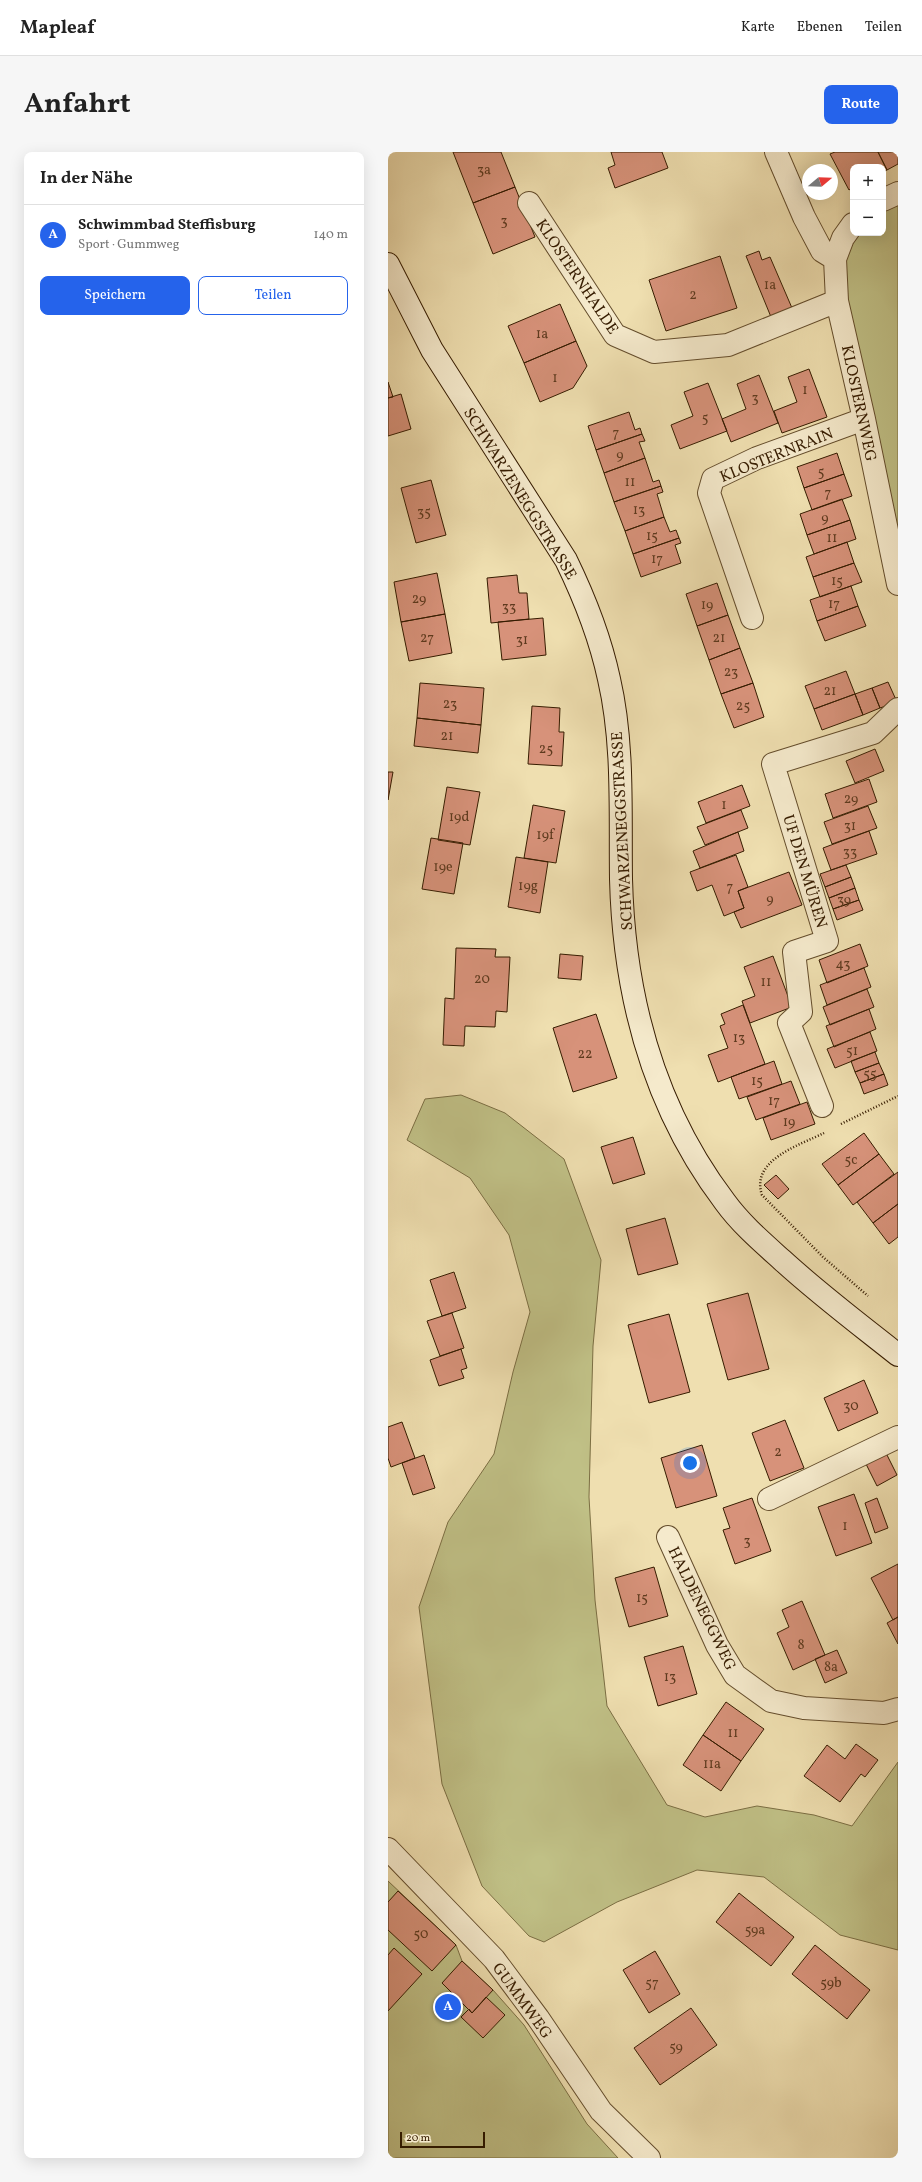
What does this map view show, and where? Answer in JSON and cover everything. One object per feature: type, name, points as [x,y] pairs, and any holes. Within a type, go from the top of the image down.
[{"type":"street","points":[[776,152],[804,218],[822,251],[835,258]]},
{"type":"street","points":[[886,199],[898,193]]},
{"type":"street","name":"KLOSTERNHALDE","points":[[529,203],[615,335],[654,352],[728,345],[837,301]]},
{"type":"street","name":"KLOSTERNWEG","points":[[850,228],[843,238],[835,258],[837,301],[864,419],[898,584]]},
{"type":"street","name":"SCHWARZENEGGSTRASSE","points":[[388,264],[432,350],[566,560],[582,593],[598,634],[610,681],[617,731],[621,882],[625,932],[635,1005],[653,1072],[672,1114],[700,1164],[725,1203],[758,1239],[815,1290],[898,1355]]},
{"type":"street","name":"KLOSTERNRAIN","points":[[752,618],[709,493],[713,479],[757,458],[864,419]]},
{"type":"street","name":"UF DEN MÜREN","points":[[822,1106],[790,1023],[801,1012],[794,952],[827,941],[773,764],[873,733],[898,710]]},
{"type":"street","points":[[769,1500],[898,1436]]},
{"type":"street","name":"HALDENEGGWEG","points":[[668,1537],[717,1645],[735,1675],[771,1701],[804,1708],[884,1713],[898,1709]]},
{"type":"street","name":"GUMMWEG","points":[[388,1849],[494,1959],[538,2018],[601,2111],[649,2158]]},
{"type":"path","points":[[834,1128],[898,1096]]},
{"type":"path","points":[[827,1131],[777,1156],[766,1166],[760,1177],[760,1188],[762,1195],[823,1257],[869,1297]]},
{"type":"green space","points":[[898,193],[898,584],[837,301],[843,238],[850,234],[850,236],[886,236],[886,199]]},
{"type":"green space","points":[[461,1095],[505,1113],[564,1159],[601,1260],[593,1346],[589,1497],[595,1600],[607,1706],[667,1805],[705,1817],[757,1806],[814,1815],[852,1826],[898,1762],[898,1950],[840,1935],[764,1877],[697,1870],[617,1902],[544,1942],[529,1936],[482,1886],[442,1784],[419,1607],[448,1522],[494,1454],[513,1372],[530,1312],[509,1235],[470,1178],[407,1140],[425,1099]]},
{"type":"green space","points":[[388,1881],[456,1945],[462,1961],[493,1990],[524,2025],[587,2124],[618,2158],[388,2158]]},
{"type":"building","points":[[453,152],[501,152],[515,187],[473,203]]},
{"type":"building","points":[[611,152],[662,152],[668,168],[615,188],[608,168],[615,165]]},
{"type":"building","points":[[835,152],[878,152],[884,164],[850,164],[849,190],[838,169],[838,164],[835,164],[830,154]]},
{"type":"building","points":[[878,152],[898,152],[898,164],[887,170],[886,164],[884,164]]},
{"type":"building","points":[[515,187],[535,237],[493,254],[473,203]]},
{"type":"building","points":[[759,251],[762,260],[770,257],[792,308],[771,317],[746,256]]},
{"type":"building","points":[[720,256],[737,308],[666,331],[649,280]]},
{"type":"building","points":[[560,304],[576,341],[524,363],[508,326]]},
{"type":"building","points":[[576,341],[587,366],[573,388],[540,402],[524,363]]},
{"type":"building","points":[[809,369],[827,417],[782,433],[774,411],[797,402],[788,377]]},
{"type":"building","points":[[759,375],[778,423],[731,442],[722,419],[746,409],[737,384]]},
{"type":"building","points":[[388,382],[393,397],[388,398]]},
{"type":"building","points":[[708,383],[727,431],[680,449],[671,425],[693,416],[684,392]]},
{"type":"building","points":[[401,394],[411,429],[388,436],[388,398]]},
{"type":"building","points":[[629,412],[635,430],[640,428],[642,434],[596,450],[588,426]]},
{"type":"building","points":[[642,434],[645,441],[639,442],[645,458],[604,473],[596,450]]},
{"type":"building","points":[[837,453],[844,474],[804,488],[797,467]]},
{"type":"building","points":[[645,458],[653,482],[659,480],[661,486],[614,502],[604,473]]},
{"type":"building","points":[[844,474],[852,496],[812,510],[804,488]]},
{"type":"building","points":[[431,480],[446,535],[416,543],[401,488]]},
{"type":"building","points":[[661,486],[663,492],[657,494],[664,517],[625,531],[614,502]]},
{"type":"building","points":[[842,499],[850,520],[807,535],[800,514]]},
{"type":"building","points":[[664,517],[670,532],[676,530],[679,538],[633,554],[625,531]]},
{"type":"building","points":[[850,520],[856,539],[814,554],[807,535]]},
{"type":"building","points":[[679,538],[681,543],[675,545],[681,563],[641,577],[633,554]]},
{"type":"building","points":[[847,542],[854,563],[813,577],[806,557]]},
{"type":"building","points":[[854,563],[862,582],[820,597],[813,577]]},
{"type":"building","points":[[437,573],[445,614],[401,622],[394,582]]},
{"type":"building","points":[[517,575],[519,593],[527,593],[529,619],[491,623],[487,578]]},
{"type":"building","points":[[717,583],[728,615],[697,626],[686,594]]},
{"type":"building","points":[[851,586],[858,606],[817,621],[810,600]]},
{"type":"building","points":[[858,606],[866,626],[825,641],[817,621]]},
{"type":"building","points":[[445,614],[452,653],[409,661],[401,622]]},
{"type":"building","points":[[728,615],[740,648],[709,660],[697,626]]},
{"type":"building","points":[[543,618],[546,655],[502,660],[498,622]]},
{"type":"building","points":[[740,648],[753,683],[721,694],[709,660]]},
{"type":"building","points":[[846,671],[855,694],[814,709],[805,686]]},
{"type":"building","points":[[888,682],[897,702],[880,708],[872,688]]},
{"type":"building","points":[[420,683],[484,688],[481,725],[417,718]]},
{"type":"building","points":[[753,683],[764,717],[734,728],[721,694]]},
{"type":"building","points":[[872,688],[880,708],[863,715],[855,694]]},
{"type":"building","points":[[855,694],[863,715],[822,730],[814,709]]},
{"type":"building","points":[[532,706],[560,708],[559,732],[564,732],[562,766],[528,764]]},
{"type":"building","points":[[417,718],[481,725],[478,753],[414,746]]},
{"type":"building","points":[[875,749],[884,771],[855,783],[846,761]]},
{"type":"building","points":[[388,772],[393,772],[388,800]]},
{"type":"building","points":[[869,779],[877,802],[833,818],[825,794]]},
{"type":"building","points":[[742,785],[750,806],[706,823],[698,802]]},
{"type":"building","points":[[447,787],[480,792],[470,845],[438,840]]},
{"type":"building","points":[[533,805],[565,811],[556,863],[524,858]]},
{"type":"building","points":[[868,806],[877,828],[832,844],[824,822]]},
{"type":"building","points":[[741,810],[748,828],[705,845],[697,827]]},
{"type":"building","points":[[869,831],[877,854],[831,870],[823,848]]},
{"type":"building","points":[[738,832],[744,851],[700,868],[693,851]]},
{"type":"building","points":[[431,838],[463,843],[454,894],[422,889]]},
{"type":"building","points":[[736,855],[748,887],[738,891],[744,908],[724,916],[712,885],[697,891],[690,872]]},
{"type":"building","points":[[516,857],[548,862],[540,913],[508,907]]},
{"type":"building","points":[[846,865],[851,877],[825,887],[820,874]]},
{"type":"building","points":[[789,872],[802,905],[741,928],[734,912],[744,908],[738,891]]},
{"type":"building","points":[[851,877],[855,888],[829,898],[825,887]]},
{"type":"building","points":[[855,888],[859,900],[833,909],[829,898]]},
{"type":"building","points":[[859,900],[863,910],[837,920],[833,909]]},
{"type":"building","points":[[860,944],[868,966],[827,983],[819,960]]},
{"type":"building","points":[[456,948],[496,949],[495,957],[510,957],[507,1012],[496,1011],[495,1027],[465,1026],[464,1046],[443,1045],[445,998],[454,999]]},
{"type":"building","points":[[560,954],[583,956],[581,980],[558,978]]},
{"type":"building","points":[[773,956],[792,1007],[750,1023],[742,1001],[755,996],[744,967]]},
{"type":"building","points":[[864,968],[871,987],[827,1005],[820,985]]},
{"type":"building","points":[[867,989],[874,1007],[830,1025],[823,1007]]},
{"type":"building","points":[[743,1005],[765,1064],[718,1082],[708,1055],[728,1048],[720,1026],[725,1024],[721,1014]]},
{"type":"building","points":[[869,1009],[876,1029],[834,1047],[826,1026]]},
{"type":"building","points":[[596,1014],[617,1078],[573,1092],[553,1028]]},
{"type":"building","points":[[870,1032],[877,1051],[835,1068],[827,1049]]},
{"type":"building","points":[[875,1052],[879,1063],[855,1072],[851,1061]]},
{"type":"building","points":[[774,1061],[782,1084],[739,1099],[731,1077]]},
{"type":"building","points":[[879,1063],[884,1074],[860,1083],[855,1072]]},
{"type":"building","points":[[884,1074],[888,1085],[864,1094],[860,1083]]},
{"type":"building","points":[[791,1081],[800,1104],[756,1120],[747,1097]]},
{"type":"building","points":[[807,1102],[815,1124],[771,1140],[763,1118]]},
{"type":"building","points":[[864,1133],[879,1154],[838,1185],[822,1164]]},
{"type":"building","points":[[633,1137],[645,1174],[613,1184],[601,1147]]},
{"type":"building","points":[[879,1154],[894,1174],[853,1205],[838,1185]]},
{"type":"building","points":[[898,1172],[898,1204],[873,1223],[857,1202]]},
{"type":"building","points":[[776,1175],[789,1189],[778,1199],[764,1185]]},
{"type":"building","points":[[898,1204],[898,1237],[889,1244],[873,1223]]},
{"type":"building","points":[[665,1218],[678,1264],[638,1275],[626,1229]]},
{"type":"building","points":[[454,1272],[466,1308],[442,1316],[430,1280]]},
{"type":"building","points":[[748,1293],[769,1369],[728,1380],[707,1304]]},
{"type":"building","points":[[452,1313],[464,1348],[440,1356],[427,1321]]},
{"type":"building","points":[[669,1314],[690,1392],[649,1403],[628,1325]]},
{"type":"building","points":[[461,1349],[467,1368],[461,1370],[464,1378],[439,1386],[430,1360]]},
{"type":"building","points":[[864,1380],[878,1413],[838,1431],[824,1398]]},
{"type":"building","points":[[785,1420],[804,1468],[770,1481],[752,1433]]},
{"type":"building","points":[[402,1422],[415,1458],[391,1467],[388,1458],[388,1427]]},
{"type":"building","points":[[702,1445],[717,1496],[676,1508],[661,1458]]},
{"type":"building","points":[[886,1453],[897,1475],[877,1486],[866,1464]]},
{"type":"building","points":[[424,1455],[435,1488],[413,1495],[402,1463]]},
{"type":"building","points":[[854,1494],[872,1543],[836,1556],[818,1507]]},
{"type":"building","points":[[752,1498],[771,1551],[735,1564],[723,1530],[730,1528],[723,1508]]},
{"type":"building","points":[[877,1498],[888,1528],[875,1533],[865,1503]]},
{"type":"building","points":[[898,1564],[898,1617],[893,1620],[871,1578]]},
{"type":"building","points":[[654,1567],[668,1616],[629,1627],[615,1578]]},
{"type":"building","points":[[802,1601],[825,1655],[793,1670],[777,1633],[789,1627],[782,1610]]},
{"type":"building","points":[[898,1617],[898,1644],[887,1623]]},
{"type":"building","points":[[683,1646],[697,1694],[658,1706],[644,1657]]},
{"type":"building","points":[[837,1650],[847,1673],[825,1683],[815,1659]]},
{"type":"building","points":[[726,1702],[764,1729],[741,1761],[703,1735]]},
{"type":"building","points":[[703,1735],[741,1761],[721,1791],[683,1765]]},
{"type":"building","points":[[856,1744],[878,1760],[865,1777],[861,1774],[840,1802],[804,1776],[827,1745],[845,1759]]},
{"type":"building","points":[[398,1891],[456,1945],[432,1971],[388,1930],[388,1902]]},
{"type":"building","points":[[739,1893],[794,1937],[771,1966],[716,1922]]},
{"type":"building","points":[[815,1945],[870,1990],[847,2019],[792,1974]]},
{"type":"building","points":[[394,1948],[422,1974],[388,2011],[388,1955]]},
{"type":"building","points":[[655,1951],[680,1994],[649,2013],[623,1970]]},
{"type":"building","points":[[462,1961],[493,1990],[472,2013],[442,1983]]},
{"type":"building","points":[[486,1997],[505,2015],[483,2038],[461,2017],[469,2009],[472,2013]]},
{"type":"building","points":[[691,2008],[717,2045],[660,2085],[634,2048]]},
{"type":"place","name":"Schwimmbad Steffisburg","points":[[448,2007]]}]
